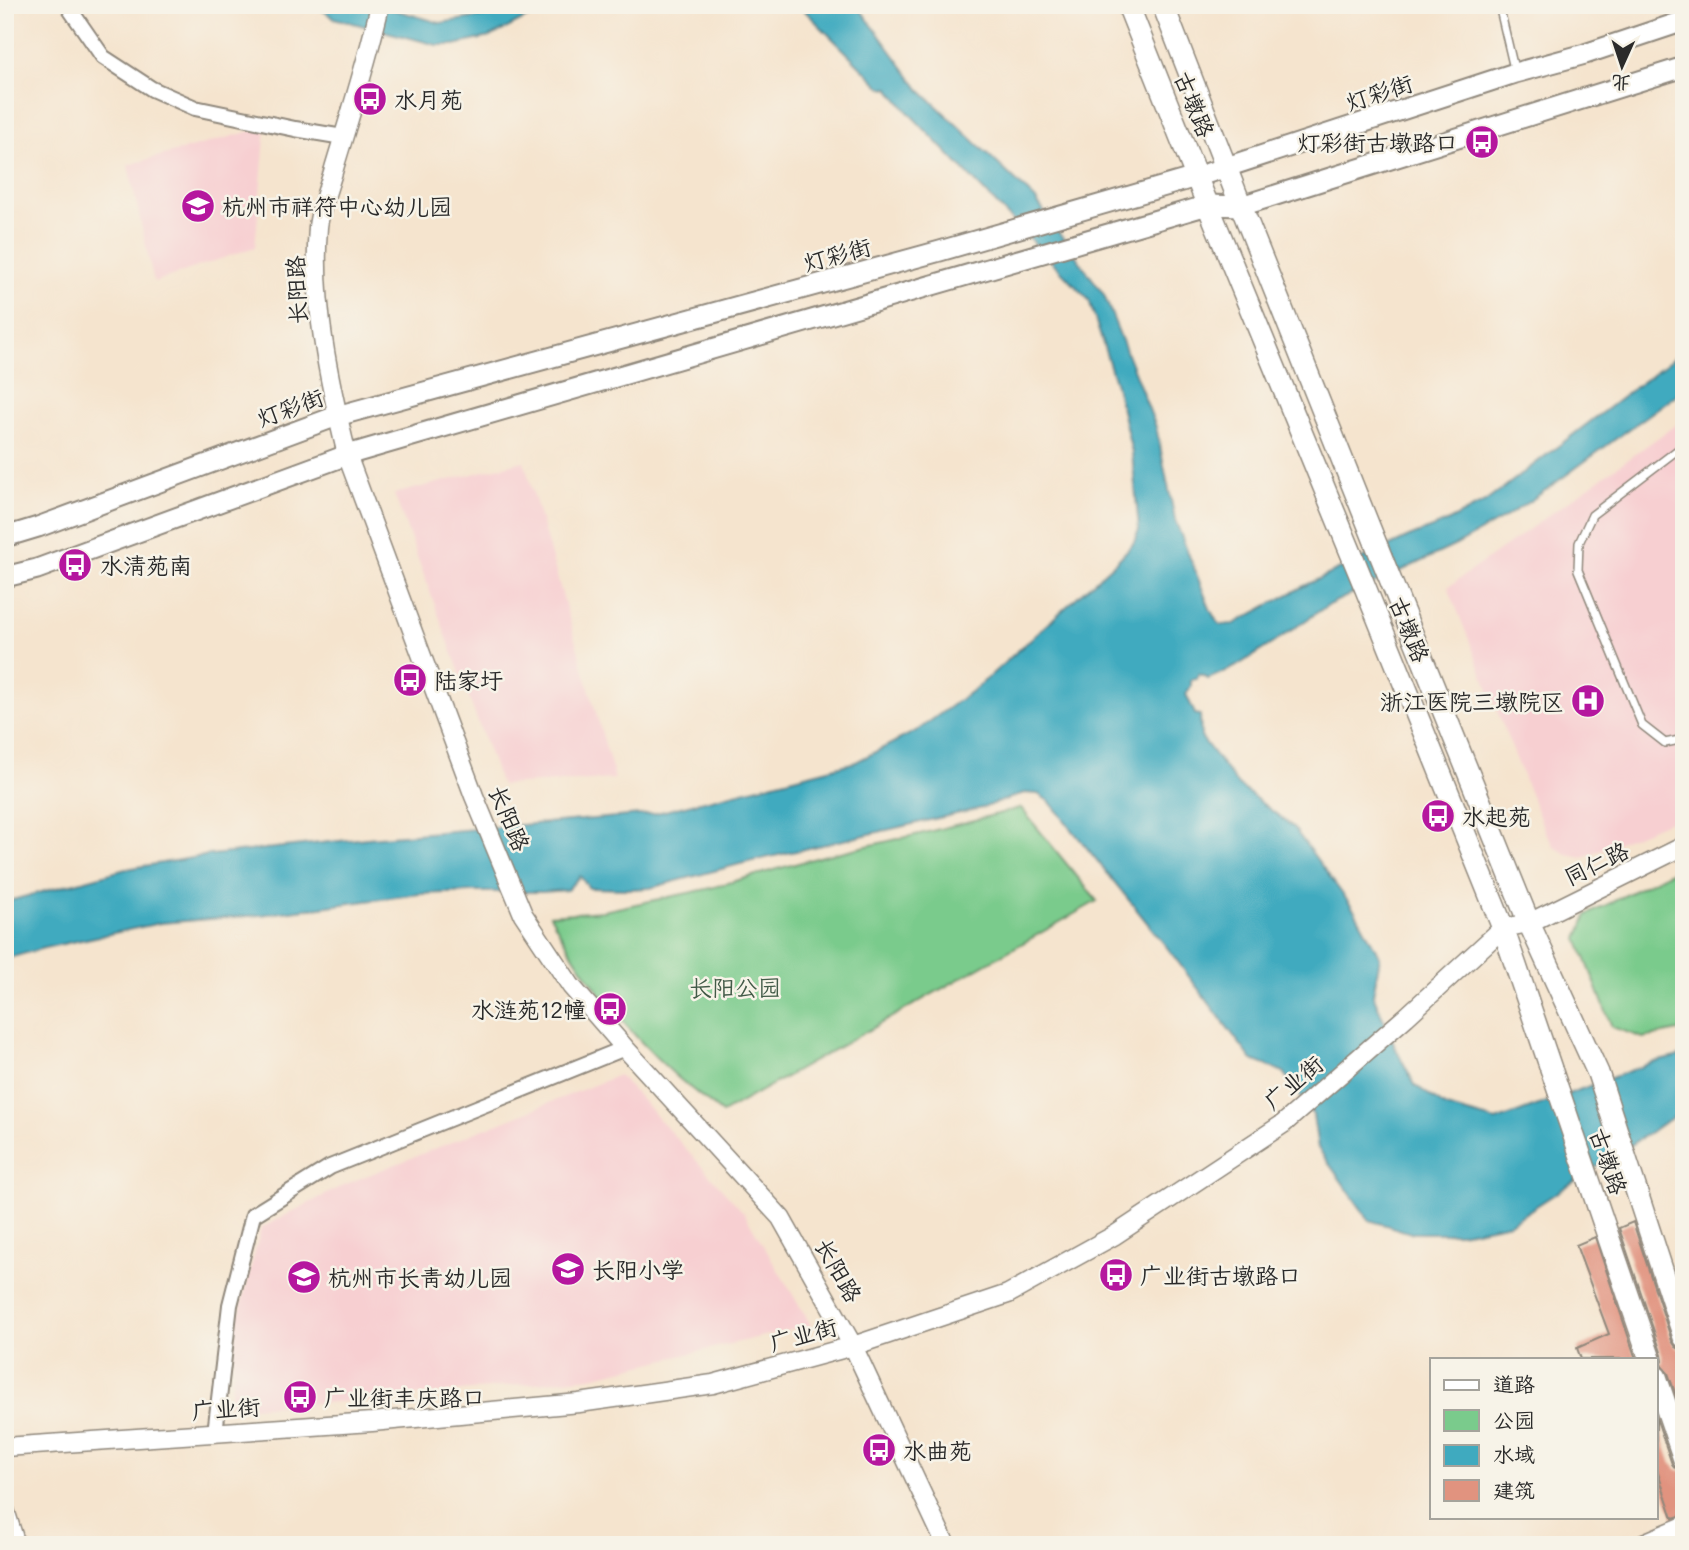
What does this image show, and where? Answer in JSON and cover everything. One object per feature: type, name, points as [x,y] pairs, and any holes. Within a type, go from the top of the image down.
[{"type":"main road","name":"古墩路","points":[[1128,5],[1503,928],[1650,1358]]},
{"type":"main road","name":"古墩路","points":[[1163,5],[1529,923],[1598,1073],[1684,1336]]},
{"type":"main road","name":"灯彩街","points":[[5,537],[337,416],[940,251],[1227,168],[1515,73],[1586,54],[1684,21]]},
{"type":"main road","points":[[5,577],[37,569],[347,455],[1208,205],[1241,206],[1684,67]]},
{"type":"main road","points":[[1658,1383],[1684,1460]]},
{"type":"street","points":[[66,5],[103,57],[152,89],[195,108],[344,137]]},
{"type":"street","name":"长阳路","points":[[380,5],[372,42],[318,224],[317,274],[323,339],[347,455],[474,796],[523,914],[572,986],[780,1218],[853,1346],[946,1545]]},
{"type":"street","name":"同仁路","points":[[1529,923],[1684,846]]},
{"type":"street","points":[[1503,928],[1529,923]]},
{"type":"street","name":"广业街","points":[[5,1447],[372,1422],[579,1404],[713,1384],[853,1346],[1008,1294],[1115,1235],[1283,1124],[1503,928]]},
{"type":"street","points":[[215,1433],[230,1305],[253,1215],[330,1167],[625,1048]]},
{"type":"street","points":[[5,1510],[16,1545]]},
{"type":"street","points":[[1639,1545],[1684,1526]]},
{"type":"lane","points":[[1515,73],[1500,8],[1517,5]]},
{"type":"lane","points":[[1684,445],[1592,515],[1579,543],[1578,570],[1642,725],[1665,743],[1684,738]]},
{"type":"shaded area","name":"杭州市祥符中心幼儿园","points":[[266,127],[255,247],[154,282],[128,165]]},
{"type":"shaded area","name":"浙江医院三墩院区","points":[[1684,419],[1684,815],[1583,857],[1567,854],[1554,847],[1544,829],[1448,587]]},
{"type":"shaded area","points":[[524,461],[615,779],[501,785],[394,494]]},
{"type":"shaded area","name":"长阳小学","points":[[619,1075],[744,1213],[811,1325],[591,1377],[376,1400],[230,1408],[236,1326],[261,1228],[346,1184]]},
{"type":"green space","name":"长阳公园","points":[[1021,808],[1097,901],[722,1113],[676,1076],[623,1021],[576,959],[550,915],[603,911],[707,889],[823,856]]},
{"type":"green space","points":[[1684,865],[1684,1030],[1643,1038],[1612,1027],[1578,939],[1587,915]]},
{"type":"water","points":[[315,5],[378,5],[440,23],[485,16],[504,5],[551,5],[490,37],[454,45],[437,45],[334,18]]},
{"type":"water","points":[[799,5],[857,5],[920,90],[1035,199],[1104,295],[1156,427],[1175,520],[1211,611],[1221,625],[1234,624],[1302,587],[1447,522],[1485,502],[1684,350],[1684,389],[1536,497],[1456,545],[1328,605],[1235,667],[1208,679],[1198,674],[1197,679],[1191,680],[1186,694],[1195,714],[1200,715],[1201,737],[1238,785],[1293,827],[1355,911],[1380,957],[1373,995],[1415,1085],[1446,1107],[1496,1121],[1651,1063],[1684,1055],[1684,1110],[1510,1223],[1460,1233],[1411,1233],[1369,1220],[1318,1148],[1313,1115],[1284,1072],[1252,1060],[1166,946],[1050,802],[1038,794],[1024,793],[982,808],[740,864],[650,888],[589,888],[580,876],[567,890],[419,894],[260,915],[160,923],[5,959],[5,902],[126,869],[210,855],[367,838],[653,814],[856,762],[918,730],[980,685],[1133,544],[1139,530],[1132,452],[1116,385],[1089,300],[909,113],[889,88],[881,87]]},
{"type":"building","points":[[1633,1222],[1672,1341],[1684,1357],[1684,1418],[1668,1373],[1661,1365],[1662,1355],[1619,1228]]},
{"type":"building","points":[[1595,1237],[1636,1358],[1581,1358],[1577,1348],[1609,1334],[1576,1245]]},
{"type":"building","points":[[1658,1423],[1672,1464],[1684,1472],[1684,1515],[1673,1518],[1658,1473]]},
{"type":"place","name":"水月苑","points":[[370,99]]},
{"type":"place","name":"灯彩街古墩路口","points":[[1482,142]]},
{"type":"place","name":"杭州市祥符中心幼儿园","points":[[198,206]]},
{"type":"place","name":"水清苑南","points":[[75,565]]},
{"type":"place","name":"陆家圩","points":[[410,680]]},
{"type":"place","name":"浙江医院三墩院区","points":[[1588,701]]},
{"type":"place","name":"水起苑","points":[[1438,816]]},
{"type":"place","name":"水涟苑12幢","points":[[610,1009]]},
{"type":"place","name":"长阳小学","points":[[568,1269]]},
{"type":"place","name":"广业街古墩路口","points":[[1116,1275]]},
{"type":"place","name":"杭州市长青幼儿园","points":[[304,1277]]},
{"type":"place","name":"广业街丰庆路口","points":[[300,1397]]},
{"type":"place","name":"水曲苑","points":[[879,1450]]}]
